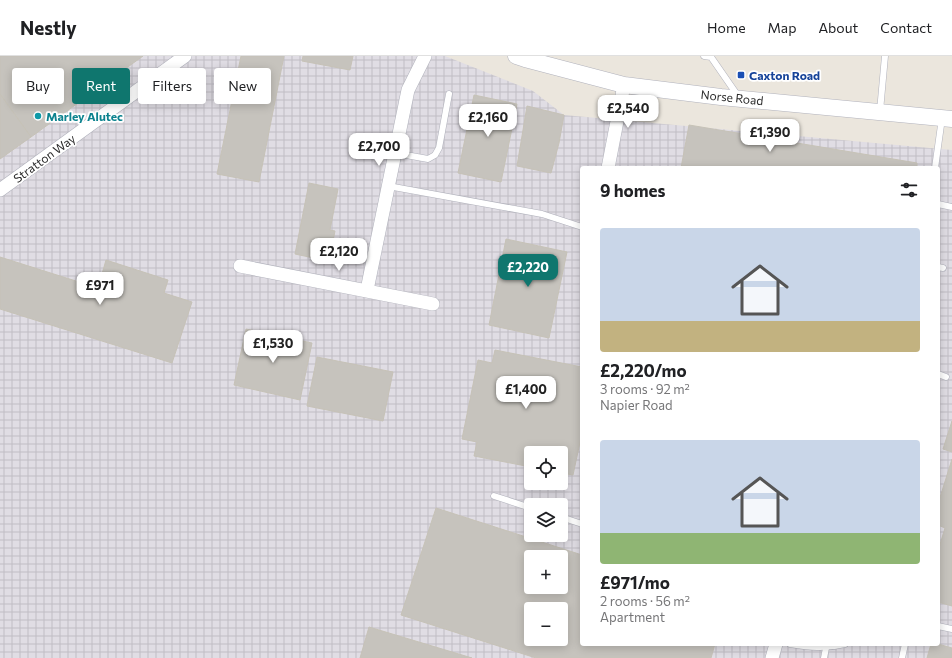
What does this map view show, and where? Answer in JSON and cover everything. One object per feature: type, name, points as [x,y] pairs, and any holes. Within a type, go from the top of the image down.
[{"type":"street","name":"Stratton Way","points":[[0,190],[185,56]]},
{"type":"street","points":[[367,290],[408,90],[425,56]]},
{"type":"street","name":"Norse Road","points":[[516,56],[624,84],[740,98],[947,119]]},
{"type":"street","points":[[608,166],[624,84]]},
{"type":"street","points":[[240,266],[433,304]]},
{"type":"street","points":[[772,658],[775,646]]},
{"type":"lane","points":[[704,56],[711,57],[740,98]]},
{"type":"lane","points":[[880,112],[885,56]]},
{"type":"lane","points":[[395,153],[428,159],[435,155],[439,148],[449,94]]},
{"type":"lane","points":[[935,166],[947,119]]},
{"type":"lane","points":[[388,186],[542,214],[580,225]]},
{"type":"lane","points":[[940,204],[952,207]]},
{"type":"lane","points":[[940,375],[946,377]]},
{"type":"lane","points":[[494,496],[524,506]]},
{"type":"lane","points":[[568,519],[580,523]]},
{"type":"lane","points":[[940,626],[952,629]]},
{"type":"lane","points":[[803,646],[826,648],[838,646]]},
{"type":"lane","points":[[902,658],[905,646]]},
{"type":"lane","points":[[824,658],[826,648]]},
{"type":"shaded area","points":[[0,56],[445,56],[533,91],[564,115],[952,150],[952,658],[0,658]]},
{"type":"building","points":[[0,56],[143,56],[126,68],[72,68],[72,104],[77,104],[31,137],[0,94]]},
{"type":"building","points":[[241,56],[284,56],[259,182],[217,174],[231,104],[271,104],[271,68],[239,68]]},
{"type":"building","points":[[303,56],[353,56],[350,70],[302,61]]},
{"type":"building","points":[[0,94],[31,137],[0,159]]},
{"type":"building","points":[[474,95],[517,104],[501,182],[458,173]]},
{"type":"building","points":[[527,106],[564,115],[559,143],[551,173],[517,166]]},
{"type":"building","points":[[689,125],[917,163],[917,166],[681,166]]},
{"type":"building","points":[[309,183],[338,189],[330,230],[335,231],[332,246],[327,245],[323,260],[295,254]]},
{"type":"building","points":[[506,239],[567,252],[549,338],[489,325]]},
{"type":"building","points":[[0,257],[98,288],[106,260],[168,280],[164,293],[192,302],[172,363],[0,309]]},
{"type":"building","points":[[246,329],[312,343],[300,400],[234,385]]},
{"type":"building","points":[[495,350],[580,367],[580,442],[573,475],[568,474],[568,446],[524,446],[524,466],[474,456],[477,442],[462,439],[478,360],[492,363]]},
{"type":"building","points":[[317,357],[393,372],[383,421],[307,406]]},
{"type":"building","points":[[952,421],[952,452],[943,449]]},
{"type":"building","points":[[952,459],[952,606],[940,603],[940,544],[945,528],[940,526],[940,498]]},
{"type":"building","points":[[436,508],[524,536],[524,542],[542,542],[566,550],[524,550],[524,594],[568,594],[568,550],[580,554],[580,646],[714,646],[711,658],[536,658],[401,615]]},
{"type":"building","points":[[369,627],[472,658],[360,658]]},
{"type":"building","points":[[940,645],[952,648],[952,658],[927,658],[930,646],[940,646]]},
{"type":"place","name":"Caxton Road","points":[[741,75]]},
{"type":"place","name":"Marley Alutec","points":[[38,116]]}]
